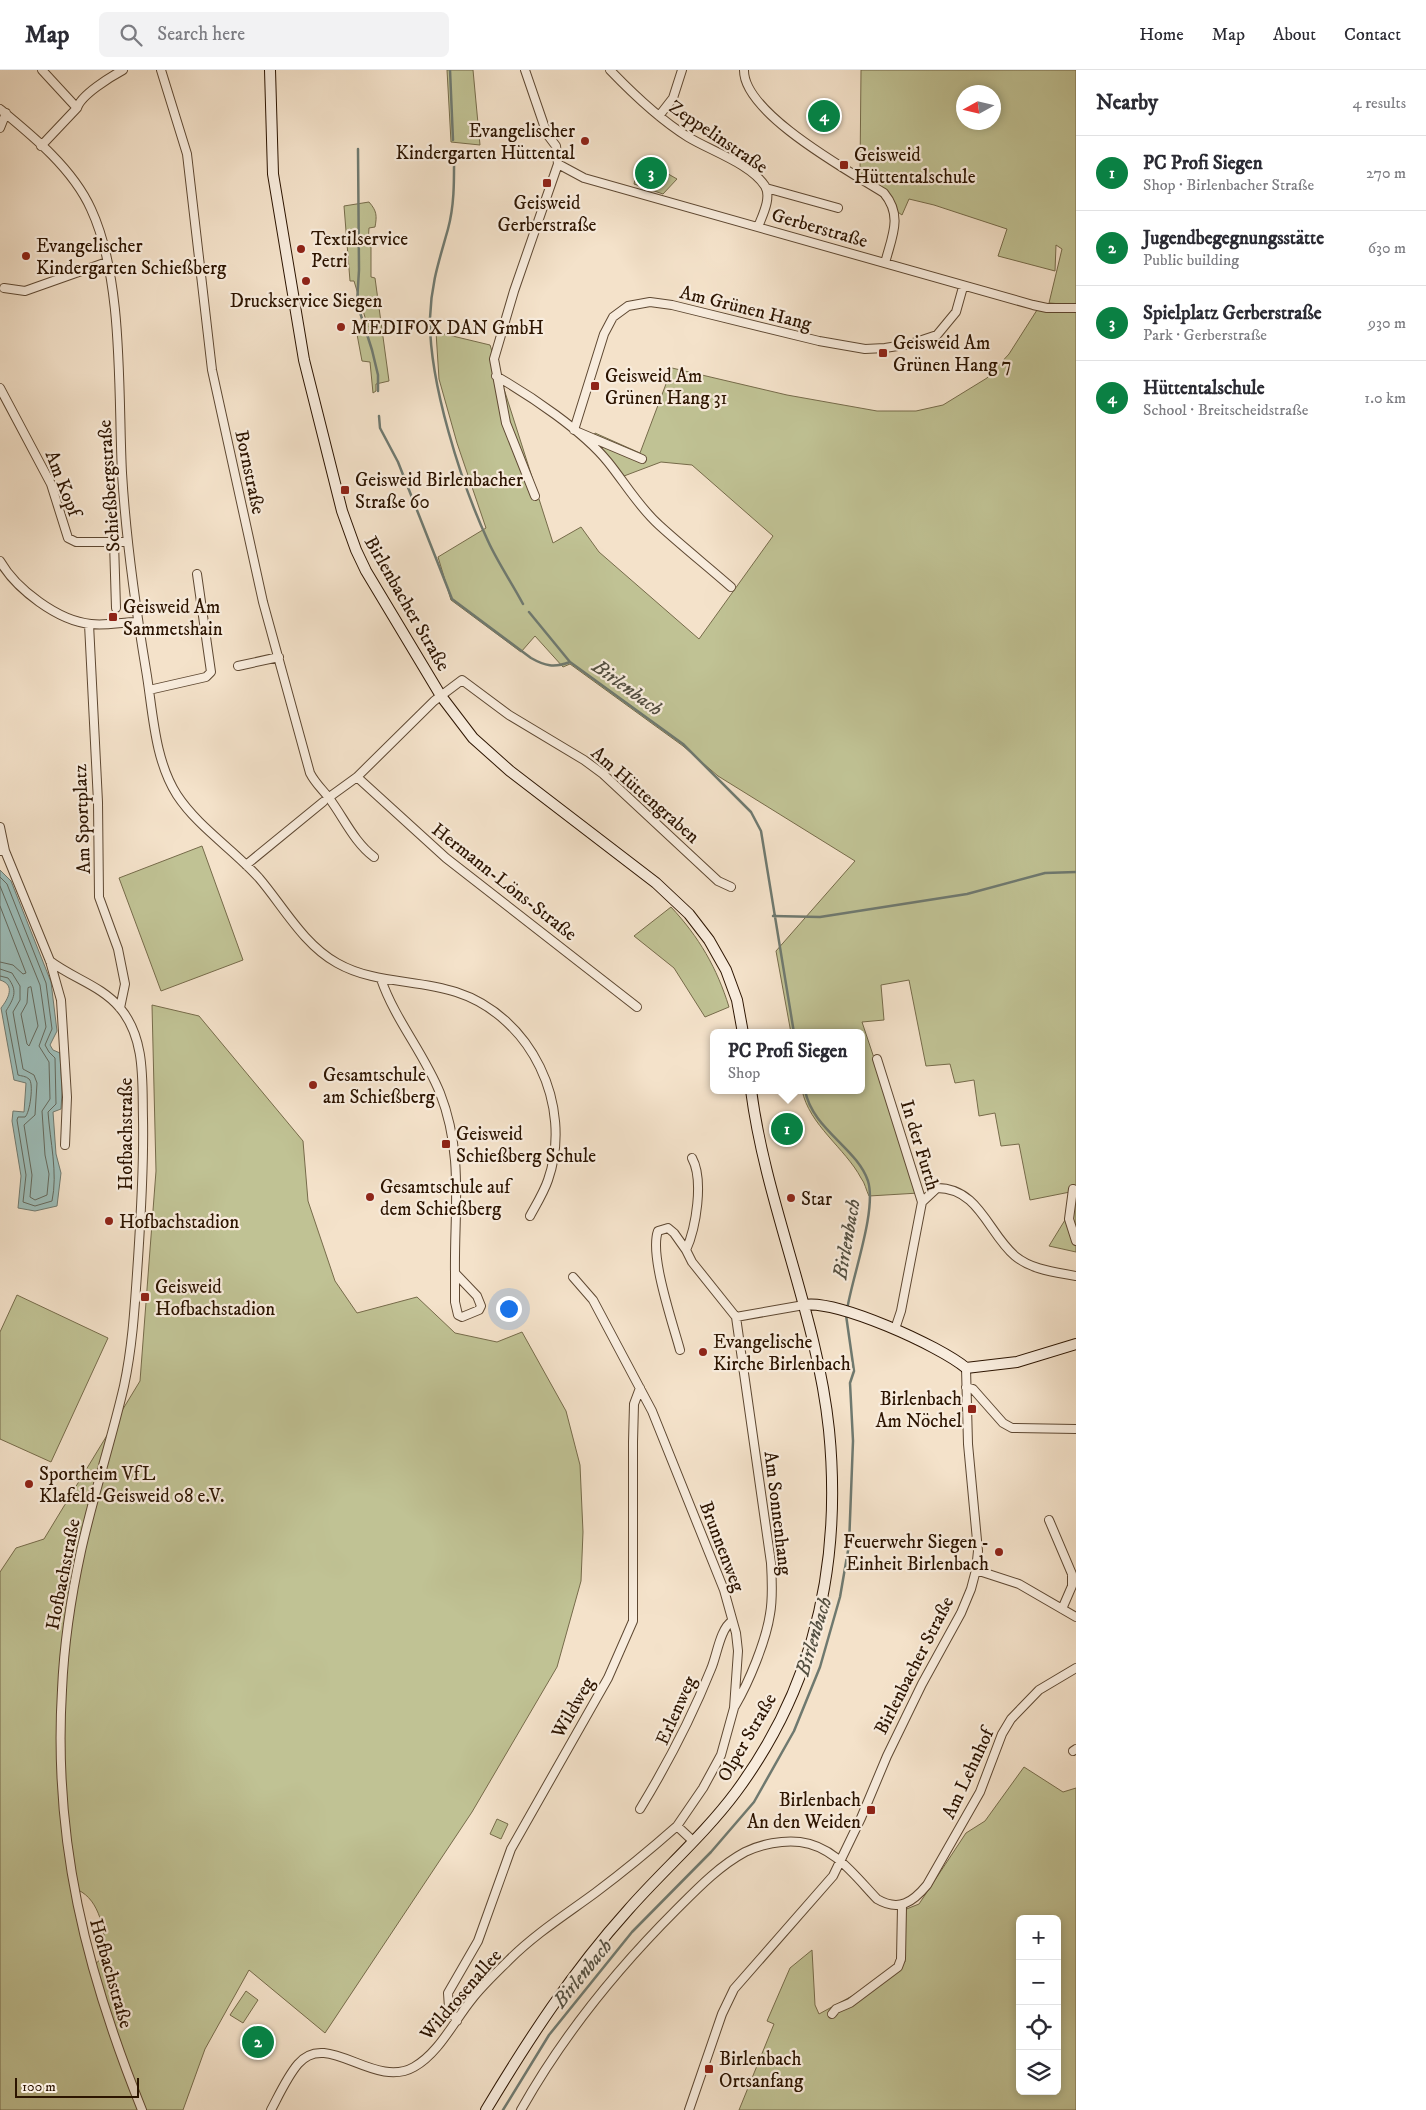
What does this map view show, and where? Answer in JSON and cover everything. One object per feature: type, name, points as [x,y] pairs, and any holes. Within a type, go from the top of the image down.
[{"type":"main road","name":"Birlenbacher Straße","points":[[270,70],[271,145],[280,218],[304,360],[342,511],[366,571],[441,696],[462,726],[484,750],[656,883],[689,914],[709,940],[726,970],[737,1000],[742,1029]]},
{"type":"main road","points":[[752,1094],[765,1158],[804,1305],[814,1303],[895,1329],[937,1348],[966,1368],[1017,1362],[1076,1344]]},
{"type":"main road","name":"Olper Straße","points":[[486,2110],[539,2024],[594,1951],[628,1910],[736,1792],[766,1745],[798,1680],[824,1597],[834,1512],[833,1470],[826,1406],[804,1305]]},
{"type":"street","points":[[42,70],[77,108]]},
{"type":"street","points":[[41,146],[77,108],[79,102],[111,76],[122,70]]},
{"type":"street","name":"Bornstraße","points":[[161,70],[186,154],[212,370],[263,602],[310,773],[326,800],[364,850],[374,857]]},
{"type":"street","points":[[525,70],[547,134],[556,146],[558,164],[514,291],[494,359],[496,376],[511,436],[535,496]]},
{"type":"street","name":"Zeppelinstraße","points":[[610,70],[659,116],[688,137],[750,172],[766,188],[838,208]]},
{"type":"street","points":[[659,116],[673,98],[682,70]]},
{"type":"street","points":[[744,70],[744,78],[753,97],[776,120],[811,147],[884,193],[890,201],[895,211],[895,220],[885,263]]},
{"type":"street","points":[[0,128],[3,111]]},
{"type":"street","name":"Schießbergstraße","points":[[3,111],[69,174],[82,192],[92,211],[107,262],[112,291],[117,356],[126,542],[156,732],[166,777],[179,798],[246,865],[295,925],[321,952],[348,969],[380,980],[432,985],[472,997],[498,1014],[531,1049],[542,1069],[555,1116],[555,1151],[548,1180],[530,1216]]},
{"type":"street","name":"Gerberstraße","points":[[558,164],[584,178],[885,263],[963,287],[1040,307],[1076,308]]},
{"type":"street","name":"Zeppelinstraße","points":[[758,227],[766,203],[766,188]]},
{"type":"street","points":[[4,288],[25,291],[107,262]]},
{"type":"street","name":"Am Grünen Hang","points":[[574,430],[604,334],[613,316],[628,306],[650,302],[672,305],[819,341],[865,349],[885,348],[910,344],[937,335],[956,312],[963,287]]},
{"type":"street","points":[[496,376],[518,389],[574,430],[608,461],[626,489],[658,524],[731,587]]},
{"type":"street","name":"Am Kopf","points":[[0,388],[51,484],[68,538],[76,542],[126,542]]},
{"type":"street","points":[[574,430],[642,458]]},
{"type":"street","points":[[114,542],[116,608]]},
{"type":"street","points":[[0,561],[21,589],[36,600],[66,616],[90,624],[138,622]]},
{"type":"street","points":[[149,690],[206,676],[212,672],[197,574]]},
{"type":"street","name":"Am Sportplatz","points":[[90,624],[100,896],[118,949],[125,984],[120,1008]]},
{"type":"street","points":[[238,666],[279,657]]},
{"type":"street","name":"Am Hüttengraben","points":[[441,696],[462,680],[509,715],[584,760],[603,774],[718,881],[731,887]]},
{"type":"street","points":[[246,865],[357,777],[441,696]]},
{"type":"street","name":"Hermann-Löns-Straße","points":[[357,777],[446,858],[637,1007]]},
{"type":"street","points":[[0,827],[2,851],[50,962],[61,1000],[67,1097],[65,1145]]},
{"type":"street","name":"Hofbachstraße","points":[[50,962],[65,972],[92,985],[120,1008],[133,1031],[141,1054],[144,1149],[135,1305],[124,1384],[82,1549],[69,1615],[62,1690],[61,1772],[68,1854],[87,1951],[107,2020],[142,2110]]},
{"type":"street","points":[[380,980],[388,1002],[425,1060],[441,1094],[450,1124],[456,1157],[458,1190],[455,1273],[455,1302],[458,1315],[462,1317],[479,1310],[481,1306],[477,1296],[455,1273]]},
{"type":"street","name":"In der Furth","points":[[876,1059],[922,1202],[901,1312],[895,1329]]},
{"type":"street","points":[[686,1250],[695,1216],[698,1176],[692,1158]]},
{"type":"street","points":[[922,1202],[937,1188],[955,1190],[977,1207],[1014,1256],[1036,1268],[1076,1276]]},
{"type":"street","points":[[1073,1189],[1069,1219],[1076,1241]]},
{"type":"street","points":[[680,1350],[658,1264],[656,1241],[658,1231],[668,1228],[674,1232],[692,1262],[736,1317],[804,1305]]},
{"type":"street","name":"Brunnenweg","points":[[573,1278],[594,1300],[652,1411],[724,1590],[738,1652],[734,1708],[721,1755],[704,1788],[677,1826]]},
{"type":"street","points":[[575,1295],[582,1288]]},
{"type":"street","name":"Am Sonnenhang","points":[[734,1708],[753,1669],[770,1614],[772,1589],[771,1563],[736,1317]]},
{"type":"street","name":"Birlenbacher Straße","points":[[688,2110],[722,2014],[734,1990],[821,1891],[840,1861],[918,1692],[961,1613],[976,1570],[978,1551],[968,1444],[966,1368]]},
{"type":"street","points":[[966,1387],[973,1389],[1003,1423],[1012,1428],[1076,1428]]},
{"type":"street","name":"Wildweg","points":[[457,2020],[449,2008],[448,1994],[478,1941],[511,1850],[608,1678],[634,1621],[633,1442],[634,1404],[640,1388]]},
{"type":"street","points":[[1049,1520],[1072,1574],[1072,1586],[1062,1609]]},
{"type":"street","points":[[976,1570],[1019,1584],[1076,1617]]},
{"type":"street","name":"Erlenweg","points":[[640,1809],[656,1780],[664,1771],[687,1728],[718,1653],[727,1624],[732,1621]]},
{"type":"street","name":"Am Lehnhof","points":[[902,1906],[917,1898],[928,1885],[980,1792],[1002,1734],[1011,1719],[1039,1690],[1076,1668]]},
{"type":"street","points":[[677,1826],[693,1841]]},
{"type":"street","name":"Wildrosenallee","points":[[271,2110],[298,2064],[313,2054],[328,2053],[368,2069],[384,2073],[399,2073],[420,2064],[473,1998],[529,1943],[677,1826]]},
{"type":"street","points":[[521,2110],[566,2040],[618,1974],[699,1886],[733,1859],[762,1845],[800,1842],[832,1852],[877,1899],[886,1904],[902,1906],[902,1960],[898,1967],[850,2003],[836,2009],[832,2014]]},
{"type":"green space","points":[[447,70],[473,70],[480,145],[451,142]]},
{"type":"green space","points":[[861,70],[1076,70],[1076,305],[1049,303],[1062,249],[1056,245],[1055,271],[998,256],[1007,229],[934,205],[909,199],[902,215],[889,206],[860,173]]},
{"type":"green space","points":[[649,163],[677,179],[663,194],[634,184],[638,167]]},
{"type":"green space","points":[[369,202],[374,208],[376,217],[375,227],[369,228],[368,245],[371,245],[371,277],[375,278],[389,381],[376,384],[376,391],[373,393],[370,362],[362,361],[356,329],[368,327],[354,281],[350,281],[344,206]]},
{"type":"green space","points":[[1037,310],[1076,311],[1076,1252],[1049,1246],[1065,1220],[1070,1192],[1030,1200],[1019,1144],[1001,1146],[995,1113],[979,1116],[974,1080],[955,1083],[950,1064],[926,1066],[909,980],[881,985],[884,1020],[862,1022],[864,1029],[790,1029],[776,951],[855,861],[718,776],[683,746],[570,664],[563,667],[535,636],[521,652],[451,600],[438,557],[486,528],[457,443],[439,379],[436,332],[490,345],[553,543],[581,527],[599,552],[699,639],[773,536],[692,465],[661,462],[624,476],[588,446],[595,433],[640,453],[672,368],[787,395],[877,411],[916,411],[943,405],[987,378],[1009,354]]},
{"type":"green space","points":[[202,846],[243,960],[161,991],[119,878]]},
{"type":"green space","points":[[671,907],[690,930],[713,966],[729,1007],[705,1017],[674,968],[634,936]]},
{"type":"green space","points":[[152,1005],[199,1016],[303,1141],[308,1201],[335,1281],[357,1313],[417,1297],[455,1333],[497,1342],[522,1332],[566,1411],[580,1465],[583,1532],[581,1581],[557,1667],[472,1812],[325,2033],[249,1970],[205,2049],[183,2110],[0,2110],[0,1572],[16,1548],[44,1539],[140,1381],[156,1171]],"holes":[[[78,1890],[92,1901],[103,1927],[106,1955],[95,1964]]]},
{"type":"green space","points":[[865,1031],[919,1193],[869,1196],[864,1182],[854,1167],[820,1125],[806,1103],[803,1094],[865,1094]]},
{"type":"green space","points":[[17,1295],[108,1338],[51,1462],[0,1439],[0,1332]]},
{"type":"green space","points":[[1024,1767],[1063,1792],[1076,1788],[1076,2110],[739,2110],[774,2024],[767,2021],[790,1968],[812,1950],[815,2005],[819,2014],[852,1996],[905,1962],[899,1912],[919,1904],[966,1833],[985,1821]]},
{"type":"green space","points":[[497,1819],[508,1824],[501,1839],[490,1834]]},
{"type":"green space","points":[[246,1991],[258,2000],[243,2023],[230,2015]]},
{"type":"water","points":[[0,870],[11,881],[51,982],[57,1031],[50,1045],[53,1050],[60,1053],[61,1109],[53,1112],[56,1154],[61,1173],[57,1206],[35,1211],[18,1208],[21,1176],[12,1121],[13,1111],[24,1112],[26,1083],[14,1080],[1,1008],[8,997],[9,989],[5,982],[0,980]]},
{"type":"waterway","points":[[450,70],[453,140]]},
{"type":"waterway","name":"Birlenbach","points":[[358,149],[359,270],[357,303],[378,375],[378,391]]},
{"type":"waterway","points":[[454,150],[452,209],[432,294],[430,318],[435,372],[448,432],[467,491],[492,549],[523,604]]},
{"type":"waterway","name":"Birlenbach","points":[[379,416],[380,428],[398,462],[452,599],[536,661],[554,665],[570,662],[683,744],[751,812],[761,831],[793,1029]]},
{"type":"waterway","points":[[529,612],[570,662]]},
{"type":"waterway","points":[[773,916],[820,917],[967,894],[1045,873],[1076,872]]},
{"type":"waterway","name":"Birlenbach","points":[[806,1094],[816,1116],[854,1158],[868,1181],[870,1194],[867,1226],[847,1310]]},
{"type":"waterway","name":"Birlenbach","points":[[503,2110],[549,2035],[632,1932],[711,1852],[754,1802],[794,1731],[820,1667],[840,1597],[849,1545],[853,1441],[850,1383],[854,1371],[846,1315]]},
{"type":"place","name":"Hüttentalschule","points":[[824,116]]},
{"type":"place","name":"Evangelischer Kindergarten Hüttental","points":[[585,141]]},
{"type":"place","name":"Geisweid Hüttentalschule","points":[[844,165]]},
{"type":"place","name":"Spielplatz Gerberstraße","points":[[651,173]]},
{"type":"place","name":"Geisweid Gerberstraße","points":[[547,183]]},
{"type":"place","name":"Textilservice Petri","points":[[301,249]]},
{"type":"place","name":"Evangelischer Kindergarten Schießberg","points":[[26,256]]},
{"type":"place","name":"Druckservice Siegen","points":[[306,281]]},
{"type":"place","name":"MEDIFOX DAN GmbH","points":[[341,327]]},
{"type":"place","name":"Geisweid Am Grünen Hang 7","points":[[883,353]]},
{"type":"place","name":"Geisweid Am Grünen Hang 31","points":[[595,386]]},
{"type":"place","name":"Geisweid Birlenbacher Straße 60","points":[[345,490]]},
{"type":"place","name":"Geisweid Am Sammetshain","points":[[113,617]]},
{"type":"place","name":"Gesamtschule am Schießberg","points":[[313,1085]]},
{"type":"place","name":"PC Profi Siegen","points":[[787,1129]]},
{"type":"place","name":"Geisweid Schießberg Schule","points":[[446,1144]]},
{"type":"place","name":"Gesamtschule auf dem Schießberg","points":[[370,1197]]},
{"type":"place","name":"Star","points":[[791,1198]]},
{"type":"place","name":"Hofbachstadion","points":[[109,1221]]},
{"type":"place","name":"Geisweid Hofbachstadion","points":[[145,1297]]},
{"type":"place","name":"Evangelische Kirche Birlenbach","points":[[703,1352]]},
{"type":"place","name":"Birlenbach Am Nöchel","points":[[972,1409]]},
{"type":"place","name":"Sportheim VfL Klafeld-Geisweid 08 e.V.","points":[[29,1484]]},
{"type":"place","name":"Feuerwehr Siegen - Einheit Birlenbach","points":[[999,1552]]},
{"type":"place","name":"Birlenbach An den Weiden","points":[[871,1810]]},
{"type":"place","name":"Jugendbegegnungsstätte","points":[[258,2042]]},
{"type":"place","name":"Birlenbach Ortsanfang","points":[[709,2069]]}]
